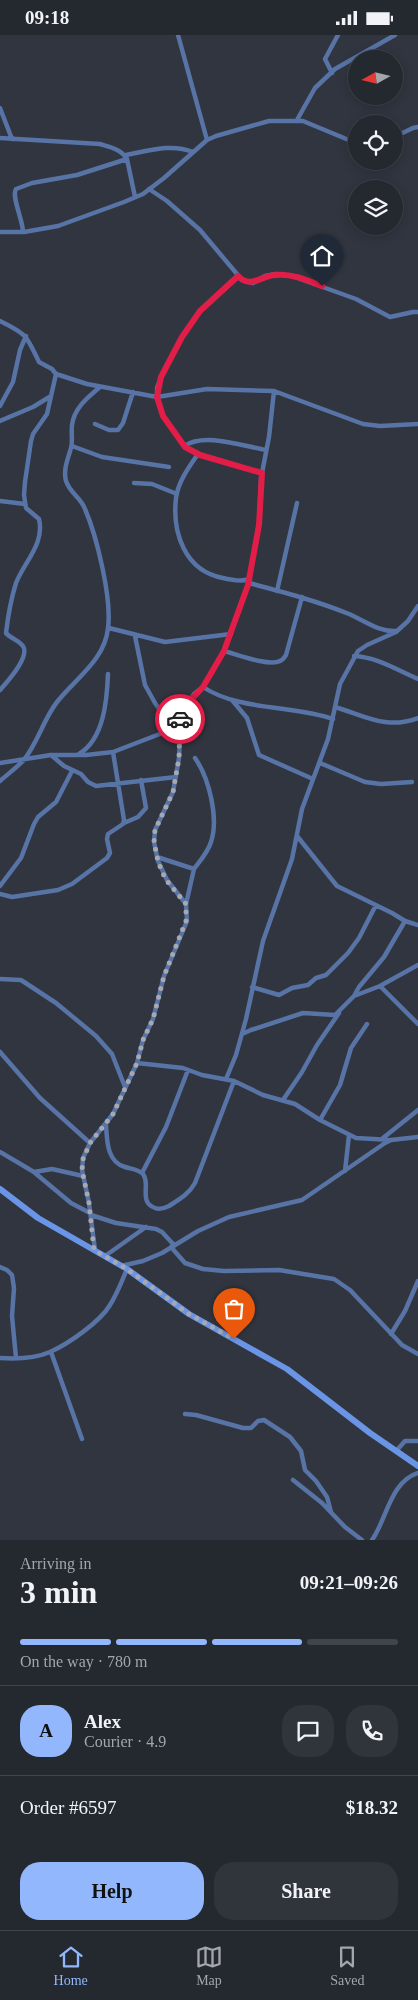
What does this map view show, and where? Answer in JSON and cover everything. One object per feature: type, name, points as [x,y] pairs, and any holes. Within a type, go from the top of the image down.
[{"type":"main road","points":[[0,1189],[38,1218],[124,1268],[189,1314],[287,1369],[370,1433],[418,1466]]},
{"type":"street","points":[[178,35],[206,140]]},
{"type":"street","points":[[332,73],[326,62],[326,57],[338,35]]},
{"type":"street","points":[[297,120],[316,89],[335,69],[395,35]]},
{"type":"street","points":[[0,108],[12,139]]},
{"type":"street","points":[[0,231],[22,232],[58,225],[135,197],[149,189],[206,140],[216,135],[269,121],[297,120],[348,140]]},
{"type":"street","points":[[403,133],[416,128]]},
{"type":"street","points":[[0,138],[100,144],[112,147],[126,157],[135,197]]},
{"type":"street","points":[[22,232],[22,218],[14,196],[16,189],[32,183],[77,175],[126,157],[171,147],[193,151]]},
{"type":"street","points":[[149,189],[167,201],[200,230],[242,280],[253,283],[265,276],[276,274],[292,276],[356,299],[390,317],[413,311],[418,312]]},
{"type":"street","points":[[238,276],[200,311],[182,337],[161,377],[157,397],[163,416],[184,446],[198,454],[262,473]]},
{"type":"street","points":[[0,321],[22,332],[26,336],[39,362],[52,369],[56,374],[100,387],[157,397],[207,389],[274,391],[363,424],[380,426],[418,424]]},
{"type":"street","points":[[0,406],[13,382],[20,350],[26,336]]},
{"type":"street","points":[[0,690],[13,674],[24,654],[21,644],[6,633],[15,587],[32,555],[39,535],[39,519],[28,511],[25,504],[25,482],[33,434],[45,419],[56,374]]},
{"type":"street","points":[[0,781],[23,760],[55,705],[94,661],[102,649],[108,628],[106,593],[96,545],[85,507],[69,487],[65,474],[65,467],[72,446],[74,416],[84,401],[100,387]]},
{"type":"street","points":[[186,904],[167,881],[157,857],[154,842],[155,830],[168,806],[176,777],[180,721],[187,704],[203,687],[224,651],[249,581],[259,525],[262,473],[274,391]]},
{"type":"street","points":[[95,424],[109,430],[118,430],[123,423],[132,392]]},
{"type":"street","points":[[0,421],[34,407],[51,396]]},
{"type":"street","points":[[184,446],[192,441],[206,439],[266,450]]},
{"type":"street","points":[[72,446],[102,457],[169,467]]},
{"type":"street","points":[[198,454],[180,484],[175,513],[182,550],[188,559],[196,566],[220,578],[249,581],[349,614],[384,630],[398,631]]},
{"type":"street","points":[[134,483],[152,484],[177,494]]},
{"type":"street","points":[[0,501],[25,504]]},
{"type":"street","points":[[277,591],[297,503]]},
{"type":"street","points":[[224,651],[252,659],[280,661],[286,655],[302,597]]},
{"type":"street","points":[[226,1079],[242,1034],[263,941],[288,872],[302,809],[320,763],[333,719],[340,684],[354,656],[367,645],[398,631],[408,621],[418,606]]},
{"type":"street","points":[[108,628],[165,642],[231,634]]},
{"type":"street","points":[[135,636],[145,685],[172,727]]},
{"type":"street","points":[[354,656],[384,663],[418,679]]},
{"type":"street","points":[[78,755],[95,739],[104,716],[108,674]]},
{"type":"street","points":[[203,687],[216,695],[231,699],[262,706],[311,713],[333,719]]},
{"type":"street","points":[[231,699],[246,718],[258,755],[313,779]]},
{"type":"street","points":[[336,707],[384,723],[408,721],[418,718]]},
{"type":"street","points":[[0,763],[51,755],[113,752],[165,732],[180,721]]},
{"type":"street","points":[[113,752],[124,823]]},
{"type":"street","points":[[51,755],[72,771],[81,774],[92,785],[100,786],[176,777]]},
{"type":"street","points":[[94,1250],[83,1175],[83,1159],[90,1143],[106,1125],[137,1063],[143,1040],[153,1019],[164,976],[186,921],[186,904],[194,869],[211,842],[213,813],[203,770],[195,758]]},
{"type":"street","points":[[320,763],[365,782],[381,785],[412,782]]},
{"type":"street","points":[[0,886],[21,858],[38,817],[56,802],[72,771]]},
{"type":"street","points":[[0,894],[12,897],[58,890],[72,884],[107,858],[110,853],[107,839],[108,834],[124,823],[138,817],[146,808],[141,781]]},
{"type":"street","points":[[297,836],[327,872],[335,885],[405,921],[418,925]]},
{"type":"street","points":[[157,857],[194,869]]},
{"type":"street","points":[[252,987],[279,995],[292,988],[308,985],[316,978],[326,975],[348,953],[359,938],[376,905]]},
{"type":"street","points":[[283,1099],[340,1011],[384,957],[405,921]]},
{"type":"street","points":[[354,996],[380,986],[418,965]]},
{"type":"street","points":[[0,979],[21,980],[56,1003],[96,1035],[112,1054],[125,1089]]},
{"type":"street","points":[[380,986],[418,1025]]},
{"type":"street","points":[[242,1034],[302,1013],[332,1015],[340,1011]]},
{"type":"street","points":[[320,1120],[340,1085],[351,1048],[367,1024]]},
{"type":"street","points":[[0,1052],[40,1098],[90,1143]]},
{"type":"street","points":[[137,1063],[188,1070],[202,1075],[234,1081],[263,1095],[283,1099],[295,1104],[320,1120],[349,1135],[360,1138],[391,1140],[418,1137]]},
{"type":"street","points":[[142,1173],[166,1127],[188,1070]]},
{"type":"street","points":[[106,1125],[108,1148],[115,1162],[120,1166],[142,1173],[146,1178],[146,1199],[156,1209],[166,1208],[186,1195],[195,1183],[234,1081]]},
{"type":"street","points":[[384,1139],[418,1110]]},
{"type":"street","points":[[345,1171],[349,1135]]},
{"type":"street","points":[[0,1358],[16,1358],[51,1352],[77,1337],[101,1316],[110,1305],[124,1268],[149,1259],[198,1231],[229,1217],[302,1200],[391,1140]]},
{"type":"street","points":[[0,1152],[34,1172],[71,1203],[90,1214],[116,1223],[146,1227],[162,1232],[185,1263],[203,1269],[224,1271],[278,1270],[334,1279],[350,1290],[402,1345],[418,1354]]},
{"type":"street","points":[[34,1172],[52,1169],[83,1175]]},
{"type":"street","points":[[105,1256],[122,1246],[146,1227]]},
{"type":"street","points":[[0,1267],[12,1275],[14,1288],[12,1316],[16,1358]]},
{"type":"street","points":[[391,1334],[405,1311],[418,1281]]},
{"type":"street","points":[[51,1352],[82,1439]]},
{"type":"street","points":[[185,1414],[196,1415],[243,1428],[251,1428],[258,1421],[264,1420],[277,1428],[290,1437],[301,1451],[303,1468],[328,1497],[331,1512]]},
{"type":"street","points":[[397,1451],[405,1441],[418,1441]]},
{"type":"street","points":[[372,1540],[400,1485],[409,1477],[418,1473]]},
{"type":"street","points":[[293,1479],[331,1512],[345,1527],[362,1540]]},
{"type":"way so far","points":[[180,719],[179,758],[173,792],[155,830],[154,842],[162,872],[175,892],[186,904],[186,921],[182,936],[164,976],[158,1004],[143,1040],[140,1058],[113,1114],[84,1153],[82,1170],[89,1203],[94,1250],[127,1269],[189,1314],[234,1339]]},
{"type":"route","points":[[180,719],[187,704],[194,694],[203,687],[224,651],[248,585],[259,525],[262,473],[200,455],[185,447],[166,423],[161,411],[157,397],[161,377],[182,337],[200,311],[238,276],[242,280],[253,283],[265,276],[276,274],[292,276],[322,286]]}]
